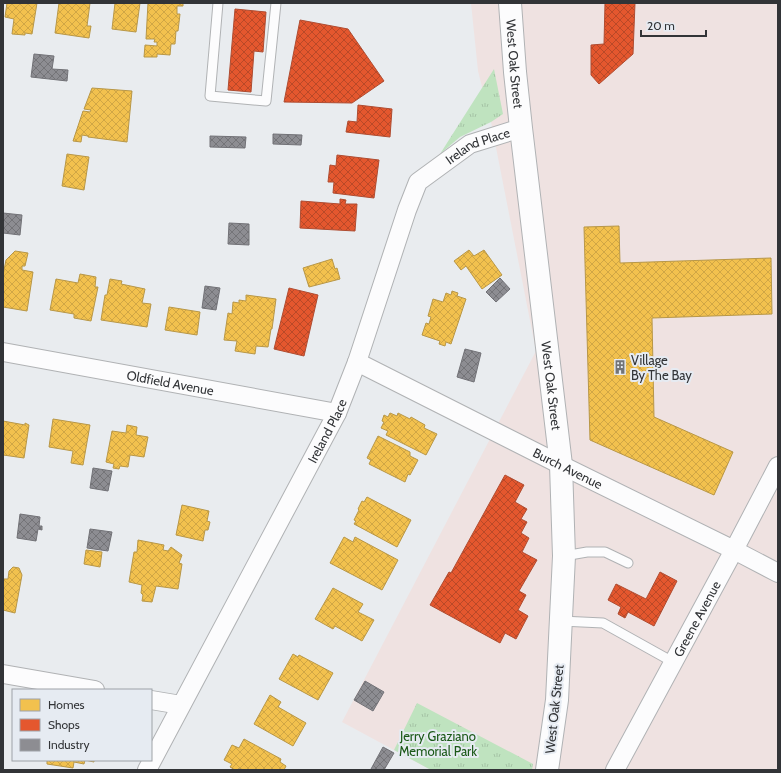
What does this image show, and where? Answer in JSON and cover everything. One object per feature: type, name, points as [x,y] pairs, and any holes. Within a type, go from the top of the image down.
[{"type":"main road","name":"West Oak Street","points":[[510,3],[521,128],[561,465],[564,556],[558,700],[547,770]]},
{"type":"street","name":"Ireland Place","points":[[152,760],[337,413],[357,362],[407,210],[418,182],[470,144],[521,128]]},
{"type":"street","name":"Oldfield Avenue","points":[[3,352],[337,413]]},
{"type":"street","name":"Burch Avenue","points":[[357,362],[778,573]]},
{"type":"street","name":"Greene Avenue","points":[[615,770],[778,466]]},
{"type":"street","points":[[3,674],[89,689]]},
{"type":"street","points":[[152,700],[181,705]]},
{"type":"street","name":"Ireland Place","points":[[147,770],[152,761]]},
{"type":"lane","points":[[218,3],[210,96],[266,101],[276,3]]},
{"type":"lane","points":[[564,556],[587,552],[604,552],[628,563]]},
{"type":"lane","points":[[561,621],[603,624],[674,662]]},
{"type":"shaded area","points":[[471,3],[778,3],[778,770],[431,770],[342,722],[536,351],[491,122],[478,71]]},
{"type":"green space","points":[[494,69],[503,114],[491,122],[460,137],[440,154]]},
{"type":"green space","name":"Jerry Graziano Memorial Park","points":[[417,703],[533,764],[532,770],[431,770],[394,750]]},
{"type":"building: Homes","points":[[7,3],[37,3],[32,34],[12,34],[14,19],[5,17]]},
{"type":"building: Homes","points":[[59,3],[90,3],[87,26],[91,26],[89,38],[55,33]]},
{"type":"building: Homes","points":[[115,3],[140,3],[136,32],[112,29]]},
{"type":"building: Homes","points":[[148,3],[183,3],[183,6],[177,6],[177,14],[180,14],[178,31],[176,31],[175,44],[171,44],[170,55],[157,54],[157,57],[144,57],[145,45],[157,46],[157,42],[154,42],[155,39],[146,39]]},
{"type":"building: Homes","points":[[92,88],[132,91],[127,142],[82,135],[81,142],[73,141],[83,111],[90,112],[91,110],[84,109]]},
{"type":"building: Homes","points":[[67,154],[89,157],[84,190],[62,186]]},
{"type":"building: Homes","name":"Village By The Bay","points":[[619,226],[620,263],[771,258],[772,314],[652,318],[654,417],[733,452],[714,495],[590,440],[584,227]]},
{"type":"building: Homes","points":[[469,250],[474,256],[484,250],[502,275],[482,289],[466,266],[461,270],[454,261]]},
{"type":"building: Homes","points":[[15,251],[28,253],[25,266],[22,266],[22,270],[33,272],[27,311],[3,307],[3,275],[6,260]]},
{"type":"building: Homes","points":[[332,259],[335,269],[337,268],[340,279],[309,287],[303,268]]},
{"type":"building: Homes","points":[[80,274],[96,277],[95,287],[98,287],[91,321],[74,318],[74,314],[50,310],[56,279],[78,283]]},
{"type":"building: Homes","points":[[110,279],[122,281],[121,284],[145,289],[142,303],[151,304],[147,327],[101,320],[105,295],[107,295]]},
{"type":"building: Homes","points":[[452,291],[458,293],[457,296],[466,299],[451,344],[446,342],[445,346],[439,344],[440,341],[422,335],[426,323],[429,324],[431,317],[428,316],[433,299],[443,302],[446,293],[451,295]]},
{"type":"building: Homes","points":[[246,295],[276,299],[268,347],[256,346],[255,354],[235,351],[237,341],[224,340],[228,313],[232,314],[233,302],[239,303],[239,300],[246,301]]},
{"type":"building: Homes","points":[[169,307],[200,312],[197,335],[165,330]]},
{"type":"building: Homes","points":[[390,413],[397,416],[398,413],[410,419],[411,417],[425,425],[424,428],[437,434],[426,455],[386,435],[388,431],[381,428],[384,422],[382,421],[384,415],[388,417]]},
{"type":"building: Homes","points":[[53,419],[90,425],[83,465],[71,463],[73,451],[49,447]]},
{"type":"building: Homes","points":[[3,421],[25,425],[25,423],[29,425],[24,458],[3,455]]},
{"type":"building: Homes","points":[[127,425],[137,427],[136,435],[148,437],[144,457],[130,455],[128,467],[120,466],[119,469],[113,468],[114,464],[106,462],[112,431],[126,433]]},
{"type":"building: Homes","points":[[378,436],[410,452],[410,456],[418,460],[410,475],[408,474],[405,482],[369,464],[371,460],[367,458]]},
{"type":"building: Homes","points":[[367,497],[411,520],[397,547],[354,524],[356,521],[354,520],[359,510],[358,509],[362,501],[364,502]]},
{"type":"building: Homes","points":[[182,505],[209,511],[207,521],[210,522],[208,530],[205,530],[203,541],[176,535]]},
{"type":"building: Homes","points":[[344,537],[353,542],[355,537],[398,560],[382,590],[330,563]]},
{"type":"building: Homes","points":[[138,540],[164,545],[163,550],[168,551],[171,547],[182,555],[179,563],[182,564],[178,589],[156,586],[152,602],[142,601],[142,585],[129,582],[134,552],[137,552]]},
{"type":"building: Homes","points":[[86,550],[102,552],[100,567],[84,564]]},
{"type":"building: Homes","points":[[13,567],[19,568],[22,575],[15,613],[3,610],[3,579],[8,579],[9,571]]},
{"type":"building: Homes","points":[[333,588],[363,604],[358,612],[374,620],[362,641],[335,626],[333,629],[315,619]]},
{"type":"building: Homes","points":[[293,654],[298,657],[299,655],[333,673],[318,700],[279,679]]},
{"type":"building: Homes","points":[[270,695],[281,702],[278,707],[306,723],[293,746],[254,724]]},
{"type":"building: Homes","points":[[244,739],[281,759],[280,762],[286,766],[284,770],[243,770],[239,768],[238,770],[235,770],[230,767],[232,764],[224,760],[232,745],[239,748]]},
{"type":"building: Homes","points":[[47,761],[85,761],[84,764],[74,762],[73,768],[47,764]]},
{"type":"building: Shops","points":[[605,3],[635,3],[633,54],[599,84],[591,75],[591,45],[604,44]]},
{"type":"building: Shops","points":[[235,9],[266,12],[263,52],[254,51],[251,92],[228,90]]},
{"type":"building: Shops","points":[[300,20],[348,29],[384,81],[352,103],[284,102]]},
{"type":"building: Shops","points":[[358,105],[392,109],[390,137],[346,132],[348,121],[357,122]]},
{"type":"building: Shops","points":[[337,155],[379,160],[374,198],[333,193],[334,182],[328,182],[330,165],[336,166]]},
{"type":"building: Shops","points":[[340,199],[346,200],[345,204],[357,204],[355,231],[300,228],[301,201],[340,204]]},
{"type":"building: Shops","points":[[289,288],[318,295],[304,356],[274,349]]},
{"type":"building: Shops","points":[[505,475],[524,485],[515,502],[527,509],[521,519],[527,522],[521,533],[529,538],[522,552],[537,560],[519,591],[526,595],[518,610],[528,616],[516,639],[505,633],[500,643],[430,605],[449,572],[451,573]]},
{"type":"building: Shops","points":[[660,572],[677,581],[654,626],[628,612],[625,618],[618,614],[621,607],[608,600],[616,584],[646,599]]},
{"type":"building: Industry","points":[[34,54],[54,56],[52,69],[68,70],[67,81],[31,77]]},
{"type":"building: Industry","points":[[273,134],[302,135],[301,145],[273,144]]},
{"type":"building: Industry","points":[[210,136],[246,137],[245,148],[210,147]]},
{"type":"building: Industry","points":[[3,213],[22,215],[20,235],[3,233]]},
{"type":"building: Industry","points":[[229,223],[249,224],[249,245],[228,244]]},
{"type":"building: Industry","points":[[500,278],[510,289],[496,302],[486,292]]},
{"type":"building: Industry","points":[[205,286],[220,288],[216,310],[202,308]]},
{"type":"building: Industry","points":[[465,349],[481,353],[474,382],[457,377]]},
{"type":"building: Industry","points":[[93,468],[112,471],[108,491],[90,488]]},
{"type":"building: Industry","points":[[20,514],[40,517],[39,526],[42,526],[42,530],[38,529],[36,541],[17,538]]},
{"type":"building: Industry","points":[[90,529],[112,532],[108,551],[87,548]]},
{"type":"building: Industry","points":[[365,681],[384,692],[373,711],[354,700]]},
{"type":"building: Industry","points":[[383,747],[394,753],[384,770],[373,770],[371,769]]},
{"type":"place","name":"Village By The Bay","points":[[620,367]]}]
